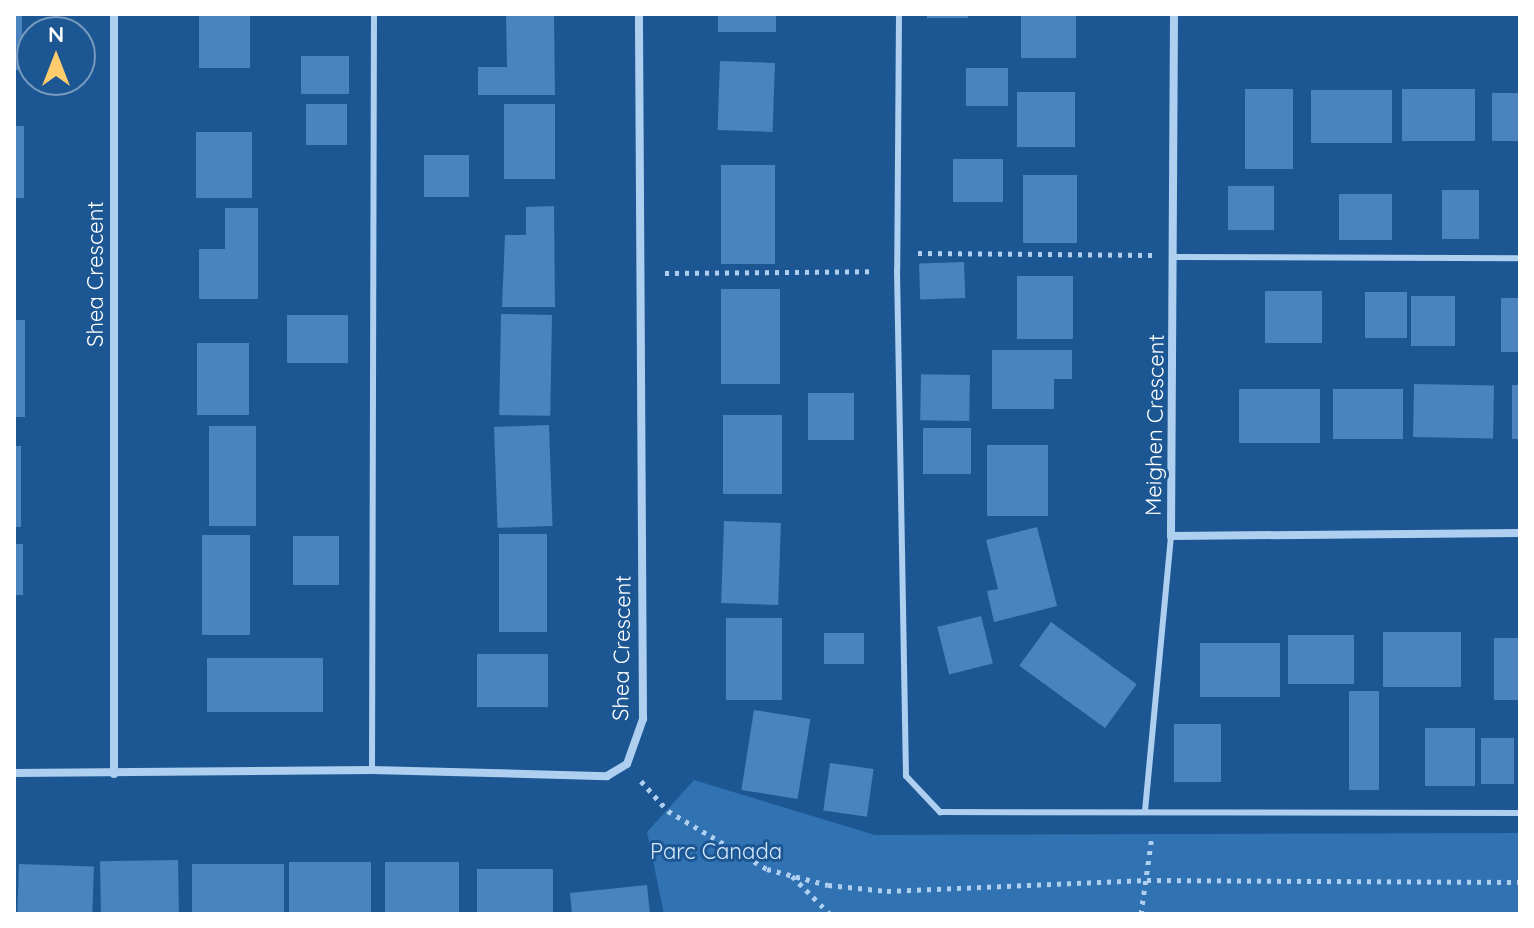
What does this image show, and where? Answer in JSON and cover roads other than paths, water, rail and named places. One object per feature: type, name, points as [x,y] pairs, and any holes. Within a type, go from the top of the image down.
[{"type":"street","name":"Shea Crescent","points":[[114,14],[114,774]]},
{"type":"street","name":"Shea Crescent","points":[[372,770],[607,776],[627,764],[643,719],[639,14]]},
{"type":"street","name":"Meighen Crescent","points":[[1174,14],[1171,536],[1520,533]]},
{"type":"street","points":[[14,773],[372,770]]},
{"type":"lane","points":[[372,770],[374,14]]},
{"type":"lane","points":[[899,14],[897,270],[906,776],[940,812],[1520,813]]},
{"type":"lane","points":[[1175,257],[1520,258]]},
{"type":"lane","points":[[1145,811],[1171,536]]},
{"type":"park label","name":"Parc Canada","points":[[716,852]]}]
